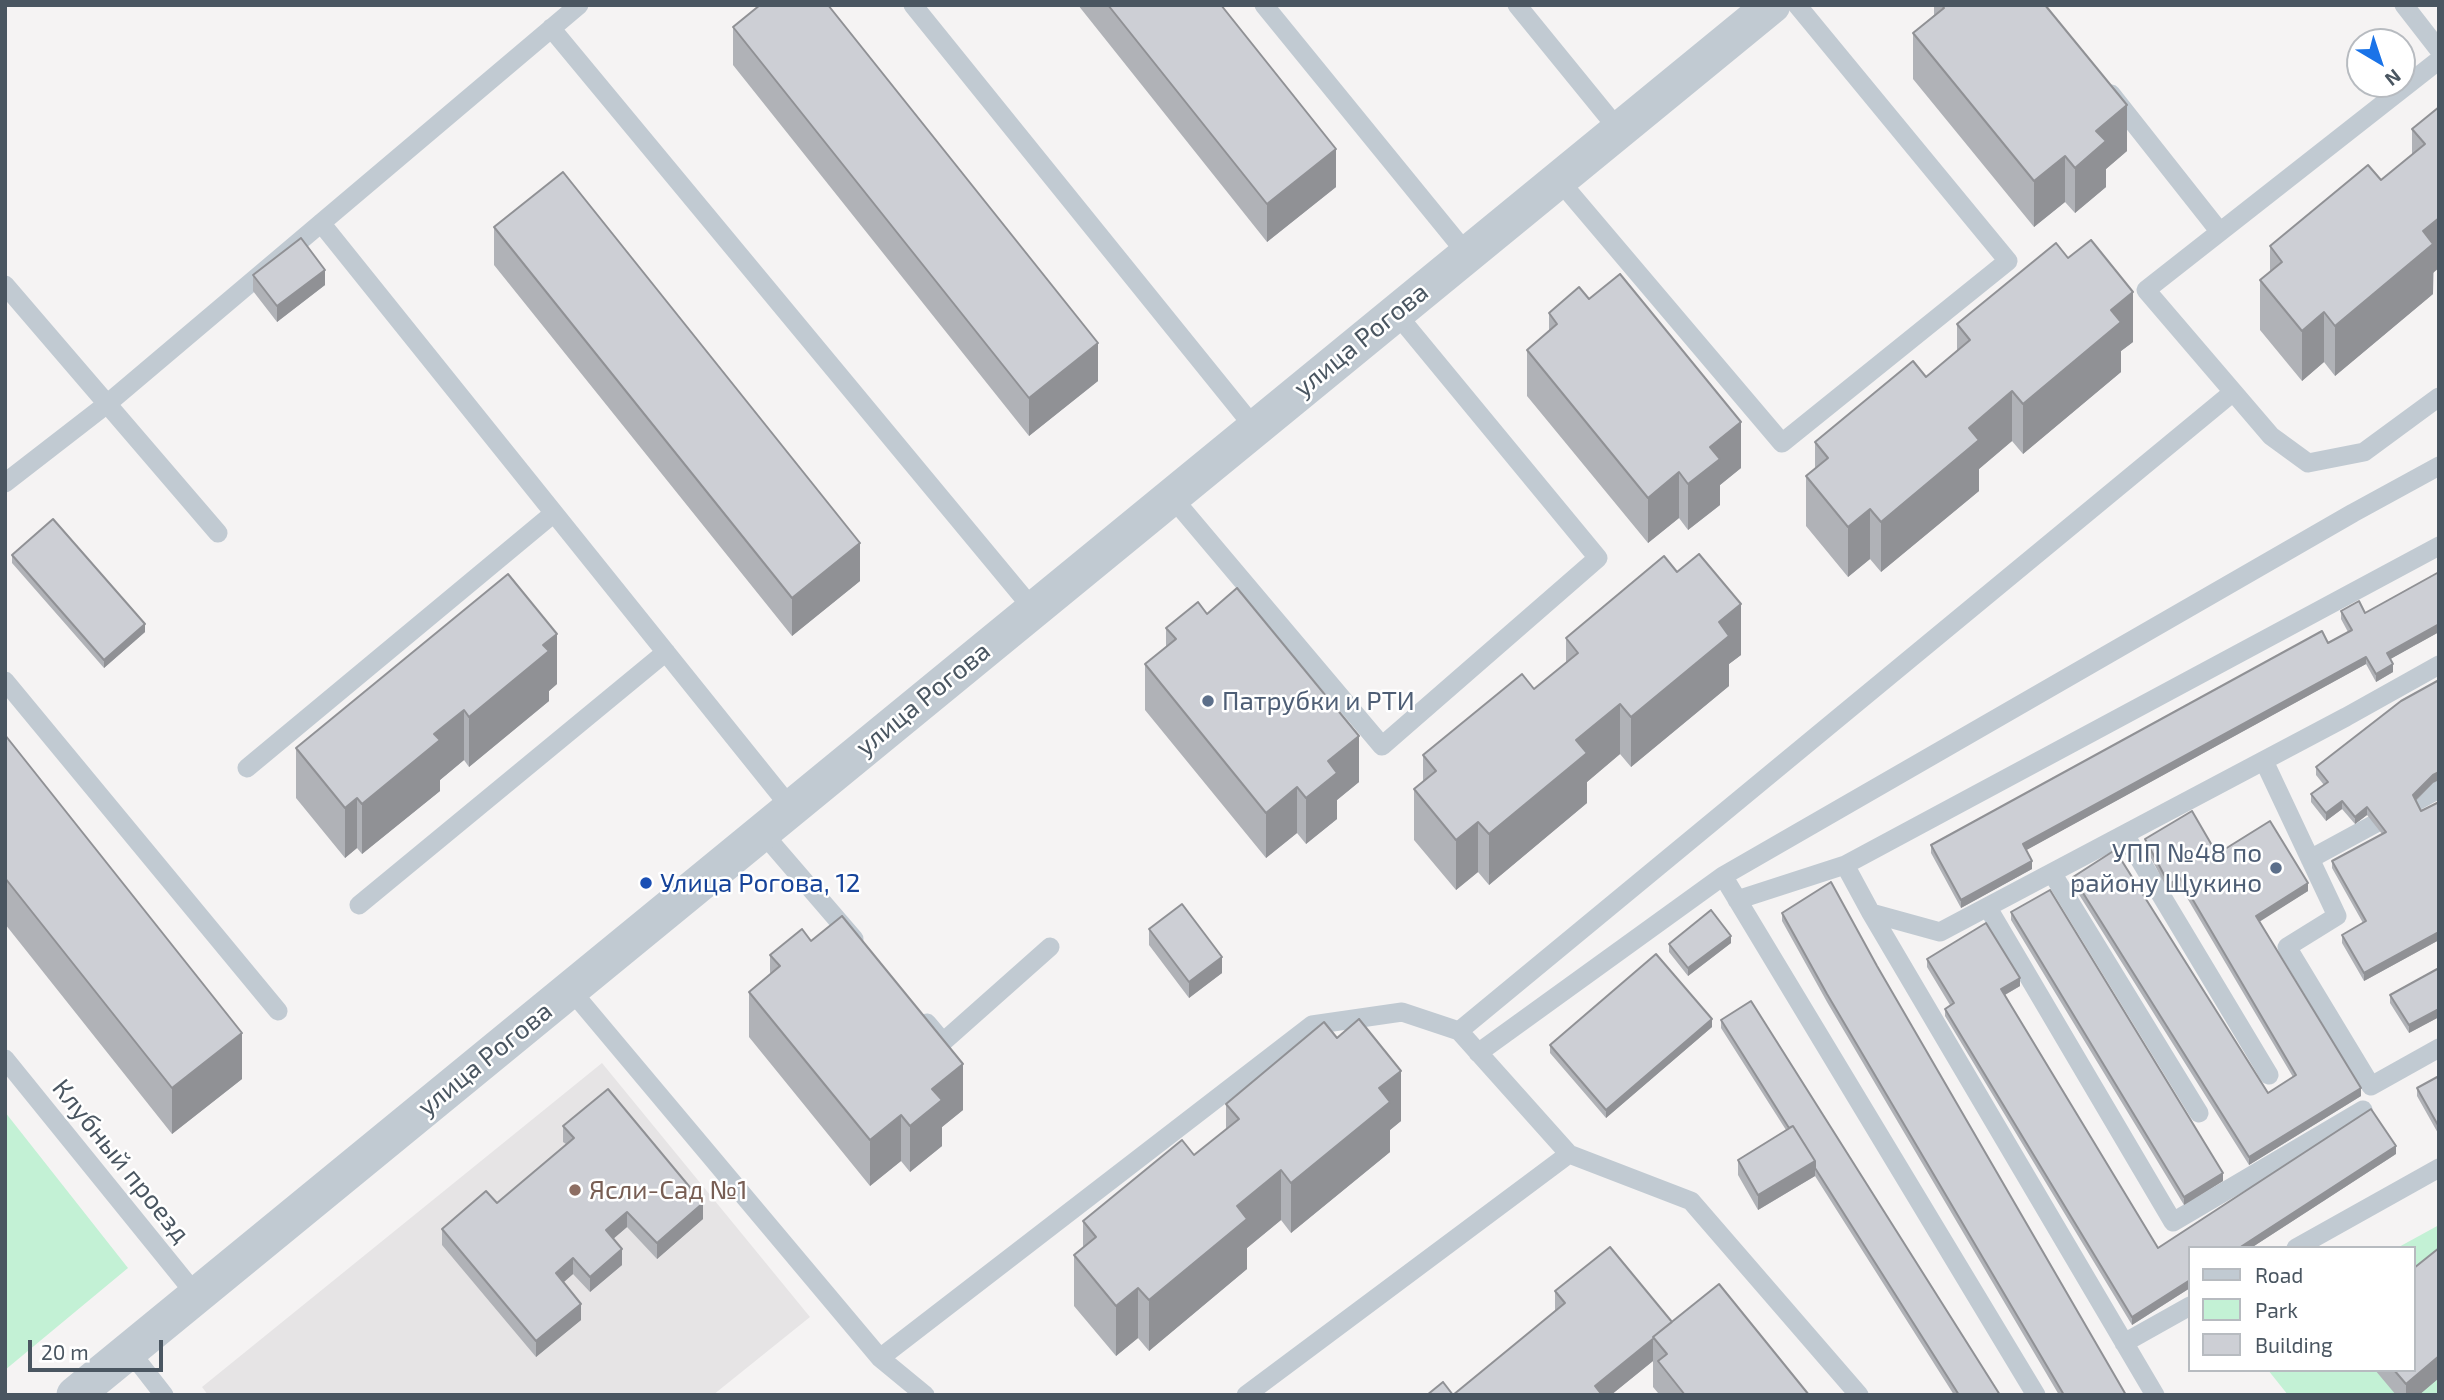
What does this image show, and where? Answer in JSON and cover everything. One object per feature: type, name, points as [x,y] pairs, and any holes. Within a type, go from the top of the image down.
[{"type":"street","name":"улица Рогова","points":[[75,1395],[1772,5]]},
{"type":"lane","points":[[5,483],[107,404],[579,5]]},
{"type":"lane","points":[[913,5],[1255,427]]},
{"type":"lane","points":[[1264,5],[1467,254]]},
{"type":"lane","points":[[1517,5],[1618,129]]},
{"type":"lane","points":[[1558,179],[1782,443],[2008,261],[1797,5]]},
{"type":"lane","points":[[2404,5],[2439,50]]},
{"type":"lane","points":[[551,28],[1033,609]]},
{"type":"lane","points":[[2439,60],[2146,290],[2271,436],[2308,463],[2364,452],[2439,397]]},
{"type":"lane","points":[[2101,81],[2220,232]]},
{"type":"lane","points":[[321,223],[791,808]]},
{"type":"lane","points":[[5,285],[218,533]]},
{"type":"lane","points":[[1171,496],[1382,746],[1598,558],[1395,312]]},
{"type":"lane","points":[[1459,1031],[2232,393]]},
{"type":"lane","points":[[1478,1053],[1723,876],[2439,466]]},
{"type":"lane","points":[[247,768],[554,513]]},
{"type":"lane","points":[[1737,900],[1846,865],[2439,546]]},
{"type":"lane","points":[[359,905],[666,652]]},
{"type":"lane","points":[[1871,914],[1940,933],[2439,665]]},
{"type":"lane","points":[[5,681],[278,1011]]},
{"type":"lane","points":[[2264,761],[2310,859],[2343,914],[2287,947],[2371,1086],[2439,1048]]},
{"type":"lane","points":[[2310,859],[2439,789]]},
{"type":"lane","points":[[761,831],[870,957]]},
{"type":"lane","points":[[2125,835],[2269,1075]]},
{"type":"lane","points":[[1846,865],[1871,914],[2155,1395]]},
{"type":"lane","points":[[2052,873],[2199,1113]]},
{"type":"lane","points":[[1723,876],[2036,1395]]},
{"type":"lane","points":[[1988,908],[2172,1223],[2362,1110]]},
{"type":"lane","points":[[915,1010],[943,1042],[1050,947]]},
{"type":"lane","points":[[570,989],[880,1358],[925,1395]]},
{"type":"lane","points":[[880,1358],[1312,1025],[1402,1012],[1459,1031],[1569,1154],[1691,1201],[1858,1395]]},
{"type":"lane","name":"Клубный проезд","points":[[5,1059],[197,1296]]},
{"type":"lane","points":[[1246,1395],[1569,1154]]},
{"type":"lane","points":[[2300,1246],[2439,1168]]},
{"type":"lane","points":[[2124,1343],[2188,1307]]},
{"type":"lane","points":[[129,1350],[164,1395]]},
{"type":"shaded area","name":"Ясли-Сад №1","points":[[602,1063],[810,1317],[713,1395],[208,1395],[202,1387]]},
{"type":"green space","points":[[5,1112],[128,1268],[5,1370]]},
{"type":"green space","points":[[2439,1225],[2439,1395],[2288,1395],[2270,1372],[2416,1372],[2416,1246],[2401,1246]]},
{"type":"building","points":[[760,5],[828,5],[1098,343],[1029,398],[733,27]]},
{"type":"building","points":[[1108,5],[1221,5],[1336,149],[1267,204]]},
{"type":"building","points":[[1942,5],[2045,5],[2127,105],[2096,131],[2106,141],[2075,168],[2065,156],[2034,181],[1913,33],[1944,8]]},
{"type":"building","points":[[2439,107],[2439,218],[2423,231],[2433,244],[2335,326],[2324,312],[2302,331],[2260,280],[2282,262],[2270,246],[2368,165],[2381,180],[2425,144],[2412,129]]},
{"type":"building","points":[[563,172],[860,543],[792,598],[494,227]]},
{"type":"building","points":[[301,238],[325,270],[277,306],[253,275]]},
{"type":"building","points":[[2091,240],[2133,292],[2111,310],[2121,322],[2023,404],[2012,391],[1969,428],[1979,440],[1881,522],[1870,509],[1848,527],[1806,476],[1828,458],[1815,442],[1913,361],[1926,377],[1970,340],[1957,324],[2056,243],[2068,258]]},
{"type":"building","points":[[1620,274],[1741,422],[1710,447],[1720,459],[1688,484],[1679,472],[1648,498],[1527,350],[1557,324],[1549,313],[1579,287],[1589,299]]},
{"type":"building","points":[[53,519],[145,624],[104,660],[12,555]]},
{"type":"building","points":[[1699,554],[1741,604],[1719,622],[1729,636],[1631,717],[1620,704],[1576,740],[1587,753],[1489,834],[1478,822],[1456,840],[1414,789],[1436,771],[1423,755],[1522,674],[1534,689],[1578,653],[1566,638],[1664,556],[1677,572]]},
{"type":"building","points":[[2439,572],[2439,624],[2387,653],[2393,664],[2376,674],[2366,657],[2023,844],[2032,861],[1961,900],[1931,845],[2322,631],[2328,643],[2352,630],[2341,611],[2359,601],[2365,613]]},
{"type":"building","points":[[508,574],[557,634],[543,645],[549,651],[469,717],[464,710],[434,734],[440,740],[362,804],[357,798],[345,808],[296,748]]},
{"type":"building","points":[[1237,588],[1359,736],[1328,761],[1337,773],[1306,798],[1297,787],[1266,813],[1145,664],[1176,639],[1166,628],[1198,602],[1207,614]]},
{"type":"building","points":[[2439,680],[2439,772],[2413,795],[2421,811],[2439,802],[2439,932],[2364,973],[2342,935],[2366,921],[2332,861],[2386,832],[2367,807],[2355,817],[2342,801],[2326,813],[2311,794],[2328,782],[2316,767],[2401,701]]},
{"type":"building","points":[[5,735],[242,1033],[172,1088],[5,878]]},
{"type":"building","points":[[2192,811],[2217,854],[2270,821],[2308,883],[2256,916],[2361,1088],[2249,1157],[2073,877],[2115,850],[2268,1093],[2296,1075],[2180,878],[2169,884],[2145,839]]},
{"type":"building","points":[[1831,882],[2126,1395],[2064,1395],[1827,994],[1782,913]]},
{"type":"building","points":[[2050,890],[2223,1173],[2184,1197],[2011,912]]},
{"type":"building","points":[[1182,904],[1222,957],[1189,982],[1149,929]]},
{"type":"building","points":[[1711,910],[1731,936],[1688,968],[1669,944]]},
{"type":"building","points":[[842,916],[963,1064],[932,1089],[942,1100],[910,1126],[901,1115],[870,1140],[749,992],[780,966],[770,955],[802,929],[811,941]]},
{"type":"building","points":[[1986,923],[2020,978],[2001,989],[2158,1248],[2371,1109],[2396,1146],[2242,1246],[2188,1246],[2188,1281],[2132,1317],[1945,1009],[1954,1003],[1927,959]]},
{"type":"building","points":[[1656,954],[1712,1019],[1606,1110],[1550,1045]]},
{"type":"building","points":[[2439,968],[2439,1009],[2409,1025],[2390,995]]},
{"type":"building","points":[[1751,1001],[2000,1395],[1959,1395],[1815,1168],[1815,1161],[1793,1126],[1789,1128],[1721,1020]]},
{"type":"building","points":[[1359,1019],[1401,1071],[1379,1088],[1390,1102],[1291,1183],[1281,1170],[1237,1206],[1247,1219],[1149,1300],[1138,1288],[1116,1306],[1074,1255],[1096,1237],[1083,1221],[1182,1140],[1194,1155],[1239,1119],[1226,1104],[1324,1022],[1337,1038]]},
{"type":"building","points":[[2439,1076],[2439,1127],[2417,1088]]},
{"type":"building","points":[[608,1089],[703,1203],[657,1243],[627,1212],[606,1230],[622,1249],[590,1277],[573,1258],[556,1273],[581,1304],[536,1341],[442,1229],[486,1191],[497,1203],[574,1138],[563,1126]]},
{"type":"building","points":[[1793,1126],[1815,1161],[1758,1195],[1738,1160]]},
{"type":"building","points":[[1610,1247],[1672,1322],[1595,1386],[1602,1395],[1453,1395],[1565,1303],[1555,1291]]},
{"type":"building","points":[[2439,1248],[2439,1356],[2406,1384],[2396,1372],[2416,1372],[2416,1266]]},
{"type":"building","points":[[1719,1284],[1809,1395],[1685,1395],[1658,1361],[1667,1354],[1653,1337]]},
{"type":"building","points":[[1443,1382],[1453,1395],[1427,1395]]},
{"type":"place","name":"Патрубки и РТИ","points":[[1208,701]]},
{"type":"place","name":"УПП №48 по району Щукино","points":[[2276,868]]},
{"type":"place","name":"Улица Рогова, 12","points":[[646,883]]},
{"type":"place","name":"Ясли-Сад №1","points":[[575,1190]]}]
